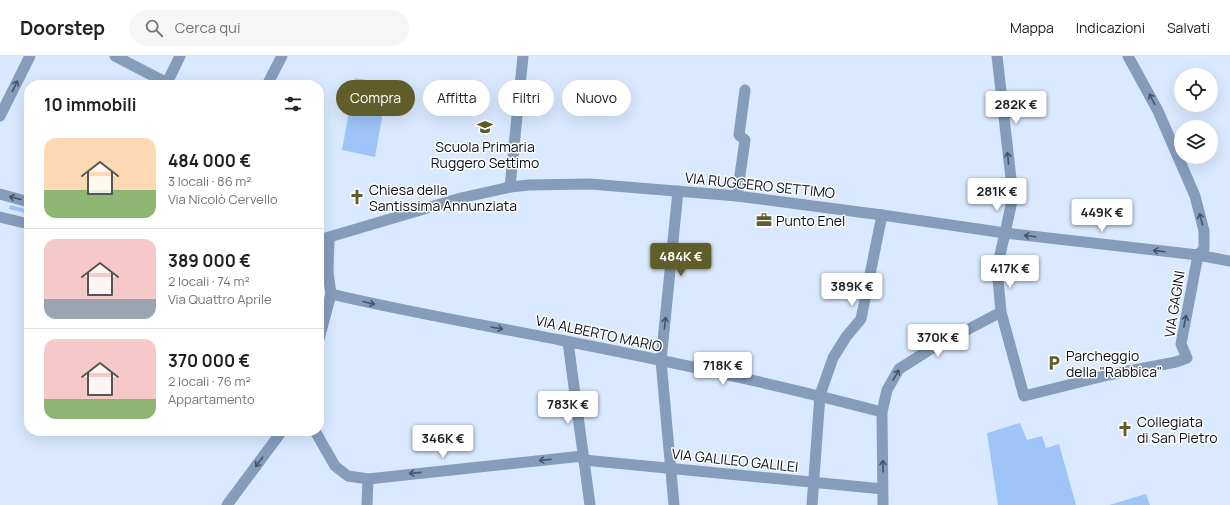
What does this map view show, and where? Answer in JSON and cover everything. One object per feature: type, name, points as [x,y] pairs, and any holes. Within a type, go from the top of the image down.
[{"type":"street","points":[[0,116],[30,56]]},
{"type":"street","points":[[115,56],[160,80]]},
{"type":"street","points":[[170,80],[180,56]]},
{"type":"street","points":[[270,80],[282,56]]},
{"type":"street","points":[[510,187],[523,56]]},
{"type":"street","points":[[883,505],[882,412],[887,390],[899,369],[929,350],[1001,312],[997,268],[1012,196],[997,56]]},
{"type":"street","name":"VIA GAGINI","points":[[1001,312],[1024,396],[1086,382],[1108,375],[1176,362],[1186,358],[1181,344],[1198,255],[1204,249],[1204,231],[1195,196],[1158,111],[1128,56]]},
{"type":"street","points":[[737,196],[745,140],[739,135],[745,90]]},
{"type":"street","name":"VIA RUGGERO SETTIMO","points":[[324,239],[461,198],[510,187],[529,185],[590,184],[737,196],[882,214],[1005,233],[1198,255],[1230,261]]},
{"type":"street","points":[[674,505],[661,361],[678,191]]},
{"type":"street","points":[[0,194],[24,201]]},
{"type":"street","points":[[812,505],[820,395],[833,358],[846,337],[861,319],[882,214]]},
{"type":"street","points":[[0,217],[24,223]]},
{"type":"street","points":[[324,239],[331,294],[324,320]]},
{"type":"street","name":"VIA ALBERTO MARIO","points":[[331,294],[390,308],[568,342],[820,395],[882,412]]},
{"type":"street","points":[[568,342],[590,505]]},
{"type":"street","points":[[227,505],[278,436]]},
{"type":"street","name":"VIA GALILEO GALILEI","points":[[318,436],[335,466],[348,476],[368,479],[584,458],[671,469],[883,489]]},
{"type":"street","points":[[367,505],[368,479]]},
{"type":"shaded area","points":[[355,78],[366,80],[355,80]]},
{"type":"shaded area","points":[[348,116],[382,116],[375,157],[342,150]]},
{"type":"shaded area","points":[[10,205],[24,209],[24,213],[9,209]]},
{"type":"shaded area","points":[[1020,423],[1027,440],[1042,436],[1046,448],[1059,444],[1076,505],[998,505],[987,433]]},
{"type":"shaded area","points":[[1146,494],[1150,505],[1109,505]]},
{"type":"place","name":"Scuola Primaria Ruggero Settimo","points":[[485,127]]},
{"type":"place","name":"Chiesa della Santissima Annunziata","points":[[357,197]]},
{"type":"place","name":"Punto Enel","points":[[764,220]]},
{"type":"place","name":"Parcheggio della \"Rabbica\"","points":[[1054,363]]},
{"type":"place","name":"Collegiata di San Pietro","points":[[1125,429]]}]
